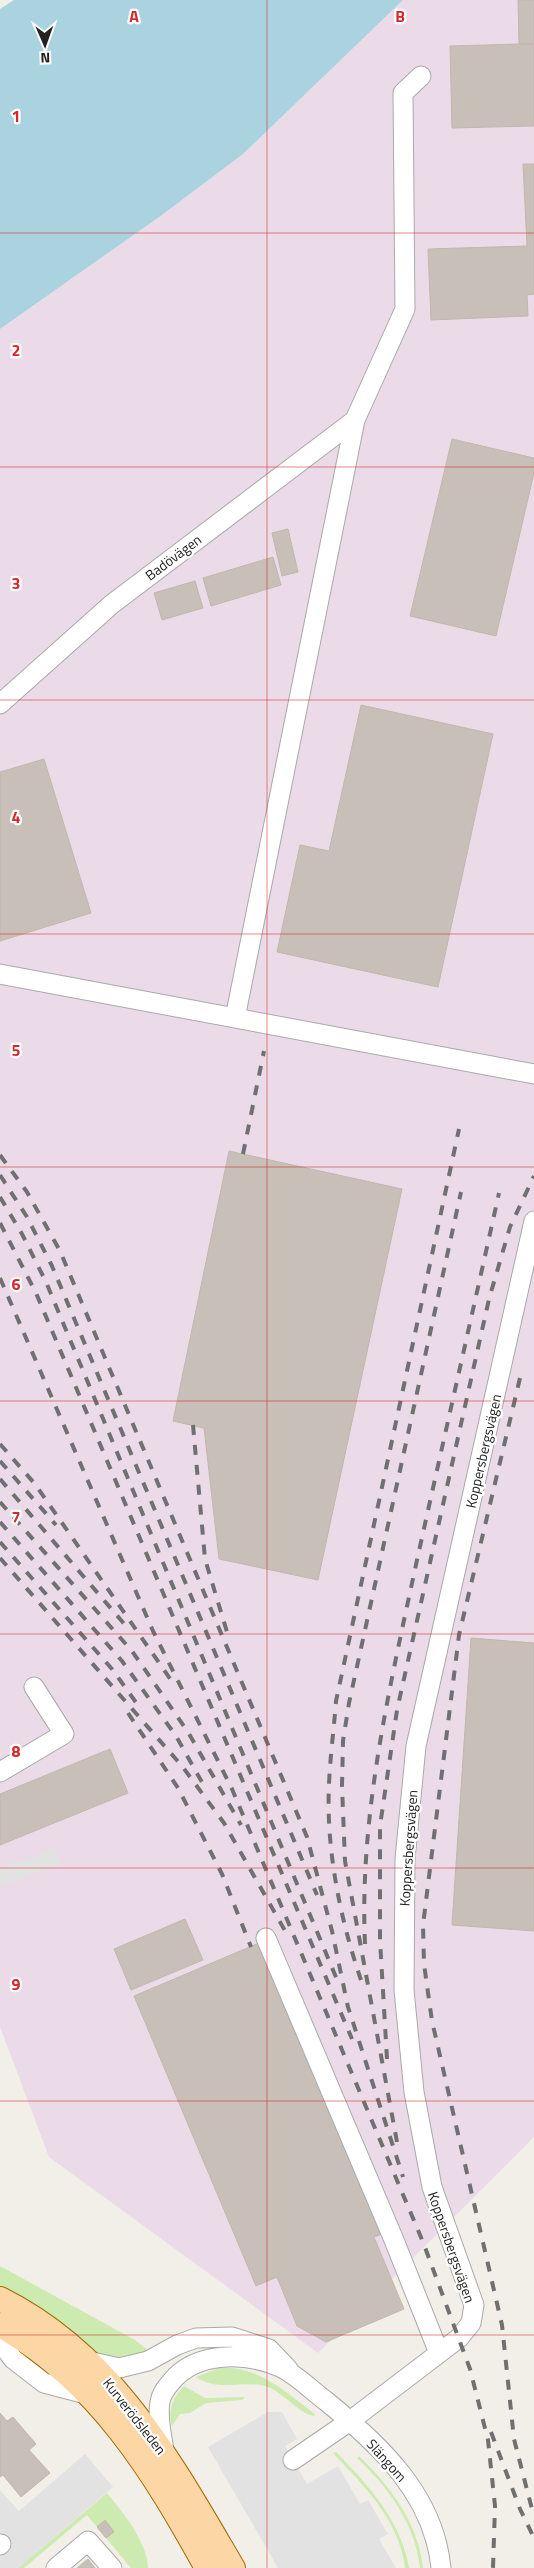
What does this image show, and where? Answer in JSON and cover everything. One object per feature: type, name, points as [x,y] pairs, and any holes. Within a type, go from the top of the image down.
[{"type":"main road","name":"Kurverödsleden","points":[[0,2299],[60,2337],[88,2361],[148,2428],[164,2451],[233,2568]]},
{"type":"main road","name":"Kurverödsleden","points":[[0,2325],[41,2353],[91,2395],[135,2449],[207,2568]]},
{"type":"street","points":[[235,1018],[355,420],[405,308],[403,93],[422,76]]},
{"type":"street","name":"Badövägen","points":[[0,704],[112,604],[355,420]]},
{"type":"street","points":[[0,974],[534,1074]]},
{"type":"street","name":"Koppersbergsvägen","points":[[293,2460],[350,2421],[439,2353],[466,2331],[471,2323],[474,2305],[432,2187],[414,2092],[404,1990],[405,1859],[416,1746],[534,1221]]},
{"type":"street","points":[[0,1772],[64,1734],[34,1687]]},
{"type":"street","points":[[266,1938],[394,2240],[439,2353]]},
{"type":"street","name":"Slängom","points":[[88,2361],[119,2368],[148,2361],[177,2345],[196,2338],[232,2337],[270,2349],[296,2378]]},
{"type":"street","points":[[0,2341],[13,2359],[44,2383],[91,2395]]},
{"type":"street","name":"Slängom","points":[[164,2451],[160,2402],[173,2379],[192,2364],[224,2357],[242,2358],[280,2367],[350,2421],[399,2469],[434,2527],[441,2568]]},
{"type":"street","points":[[56,2568],[88,2541],[112,2568]]},
{"type":"shaded area","points":[[403,0],[534,0],[534,2137],[318,2353],[49,2157],[0,2027],[0,329],[162,215],[243,154]]},
{"type":"shaded area","points":[[55,1848],[61,1864],[0,1886],[0,1868]]},
{"type":"shaded area","points":[[268,2412],[282,2412],[297,2439],[285,2446],[307,2484],[338,2466],[360,2504],[368,2500],[388,2534],[379,2539],[396,2568],[278,2568],[208,2447]]},
{"type":"shaded area","points":[[85,2454],[113,2487],[18,2568],[0,2568],[0,2490],[19,2511]]},
{"type":"green space","points":[[0,2266],[135,2340],[149,2351],[121,2359],[94,2352],[0,2292]]},
{"type":"green space","points":[[219,2368],[233,2368],[259,2375],[282,2389],[315,2414],[314,2416],[302,2411],[278,2392],[265,2386],[213,2384],[196,2377]]},
{"type":"green space","points":[[184,2386],[205,2398],[245,2397],[242,2400],[206,2403],[190,2413],[180,2414],[172,2426],[170,2415],[172,2404]]},
{"type":"green space","points":[[336,2452],[382,2504],[399,2534],[409,2568],[405,2568],[396,2535],[388,2519],[379,2505],[333,2453]]},
{"type":"green space","points":[[359,2456],[392,2493],[409,2521],[420,2552],[423,2568],[420,2568],[413,2536],[399,2508],[380,2482],[357,2458]]},
{"type":"green space","points":[[107,2493],[127,2518],[139,2538],[147,2558],[148,2568],[131,2568],[87,2515],[24,2568],[18,2568]]},
{"type":"water","points":[[14,0],[403,0],[243,154],[162,215],[0,329],[0,9]]},
{"type":"building","points":[[518,0],[534,0],[534,44],[519,44]]},
{"type":"building","points":[[534,44],[534,126],[452,128],[450,46]]},
{"type":"building","points":[[523,164],[534,164],[534,294],[527,295],[528,316],[431,320],[428,249],[527,246]]},
{"type":"building","points":[[452,439],[534,458],[534,473],[496,636],[410,616]]},
{"type":"building","points":[[288,529],[298,572],[282,576],[272,533]]},
{"type":"building","points":[[273,557],[281,585],[211,606],[203,578]]},
{"type":"building","points":[[195,581],[203,608],[162,620],[154,593]]},
{"type":"building","points":[[361,705],[493,734],[438,987],[277,952],[300,845],[329,851]]},
{"type":"building","points":[[44,759],[91,913],[0,941],[0,772]]},
{"type":"building","points":[[229,1151],[402,1189],[318,1580],[219,1559],[204,1428],[173,1421]]},
{"type":"building","points":[[471,1638],[534,1643],[534,1931],[452,1925]]},
{"type":"building","points":[[110,1749],[128,1793],[0,1845],[0,1794]]},
{"type":"building","points":[[185,1919],[203,1960],[131,1990],[114,1949]]},
{"type":"building","points":[[259,1943],[382,2234],[374,2237],[404,2309],[326,2342],[297,2326],[277,2277],[256,2286],[134,1996]]},
{"type":"building","points":[[0,2413],[7,2421],[13,2417],[36,2444],[29,2450],[50,2473],[21,2497],[3,2475],[0,2477]]},
{"type":"building","points":[[105,2520],[114,2532],[106,2538],[97,2527]]},
{"type":"building","points":[[88,2559],[95,2568],[77,2568]]},
{"type":"railway","points":[[243,1154],[264,1051]]},
{"type":"railway","points":[[361,1980],[353,1957],[341,1908],[332,1859],[329,1785],[336,1701],[459,1129]]},
{"type":"railway","points":[[0,1155],[27,1192],[60,1251],[307,1837],[332,1931],[348,2007],[403,2177]]},
{"type":"railway","points":[[0,1175],[27,1217],[52,1266],[317,1895]]},
{"type":"railway","points":[[387,2059],[380,1940],[380,1826],[397,1710],[489,1299],[510,1227],[534,1176]]},
{"type":"railway","points":[[397,2142],[345,1861],[342,1786],[343,1741],[349,1703],[461,1192]]},
{"type":"railway","points":[[365,1944],[364,1896],[367,1847],[372,1799],[387,1703],[499,1193]]},
{"type":"railway","points":[[0,1197],[22,1234],[46,1282],[338,1982]]},
{"type":"railway","points":[[0,1223],[36,1293],[352,2039]]},
{"type":"railway","points":[[0,1278],[153,1631],[232,1789],[423,2242],[470,2369],[488,2440],[495,2506],[493,2568]]},
{"type":"railway","points":[[520,1378],[459,1635],[423,1925],[424,1964],[432,2021],[502,2325],[514,2439],[534,2517]]},
{"type":"railway","points":[[193,1425],[205,1559],[227,1632]]},
{"type":"railway","points":[[0,1444],[35,1484],[173,1683]]},
{"type":"railway","points":[[0,1461],[56,1525]]},
{"type":"railway","points":[[0,1479],[126,1626]]},
{"type":"railway","points":[[0,1502],[132,1651],[188,1732],[241,1825]]},
{"type":"railway","points":[[0,1522],[122,1661],[176,1736],[203,1784]]},
{"type":"railway","points":[[0,1542],[112,1669],[140,1708]]},
{"type":"railway","points":[[0,1558],[182,1766],[224,1823],[288,1936]]},
{"type":"railway","points":[[128,1713],[178,1788],[222,1874],[251,1947]]},
{"type":"railway","points":[[491,2432],[520,2509],[534,2538]]}]
